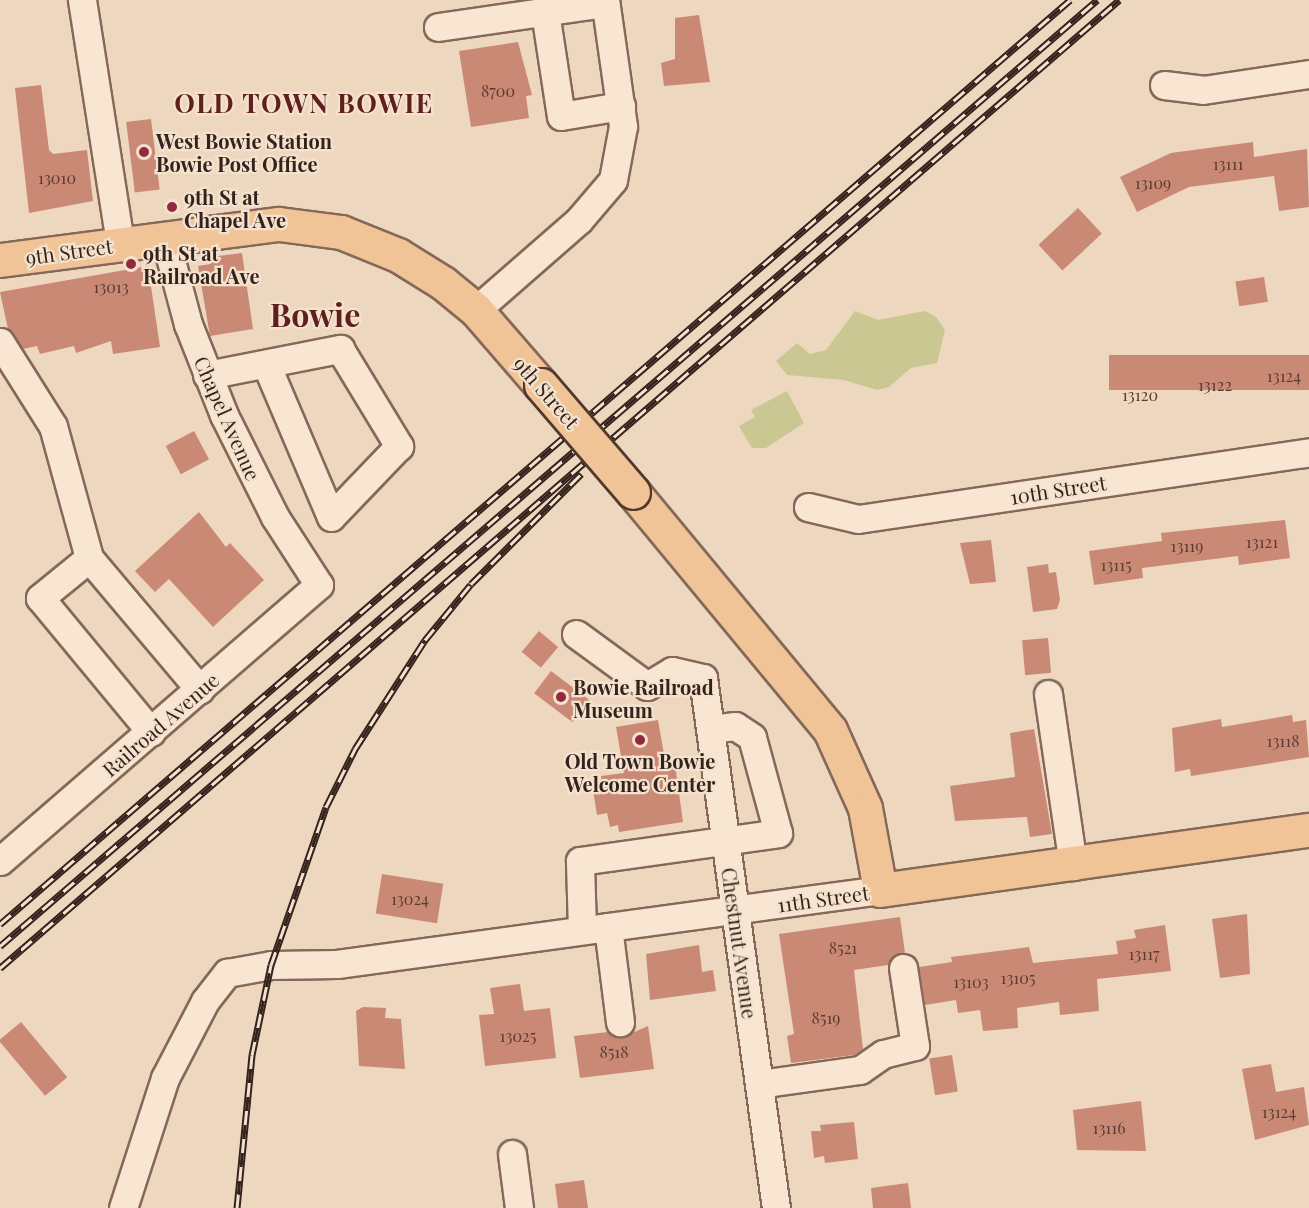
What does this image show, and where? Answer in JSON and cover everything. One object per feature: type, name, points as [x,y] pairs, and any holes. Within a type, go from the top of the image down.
[{"type":"main road","name":"9th Street","points":[[0,260],[279,224],[340,232],[407,260],[476,310],[633,492],[830,730],[865,808],[880,890]]},
{"type":"main road","name":"11th Street","points":[[880,890],[1073,866],[1309,830]]},
{"type":"street","points":[[82,0],[120,244]]},
{"type":"street","points":[[438,27],[605,2],[621,106],[619,162],[604,195],[476,310]]},
{"type":"street","points":[[545,12],[561,116],[621,106]]},
{"type":"street","points":[[1164,85],[1203,90],[1309,74]]},
{"type":"street","name":"Chapel Avenue","points":[[165,238],[207,375],[255,480],[320,585]]},
{"type":"street","points":[[0,342],[53,426],[89,558],[200,690]]},
{"type":"street","points":[[207,375],[340,349],[399,446],[331,517],[266,364]]},
{"type":"street","name":"10th Street","points":[[808,507],[858,519],[1309,452]]},
{"type":"street","points":[[89,558],[40,598],[151,732]]},
{"type":"street","name":"Railroad Avenue","points":[[0,861],[320,585]]},
{"type":"street","name":"Chestnut Avenue","points":[[576,634],[647,686],[672,671],[703,678],[776,1208]]},
{"type":"street","points":[[1048,694],[1073,866]]},
{"type":"street","points":[[620,1022],[595,929],[580,861],[726,838],[778,833],[752,737],[735,726],[711,729]]},
{"type":"street","name":"11th Street","points":[[123,1208],[165,1078],[205,1001],[227,973],[271,965],[337,964],[880,890]]},
{"type":"street","points":[[759,1084],[860,1070],[884,1054],[915,1046],[903,968]]},
{"type":"street","points":[[512,1154],[519,1208]]},
{"type":"shaded area","points":[[855,311],[878,320],[925,311],[936,317],[945,330],[937,363],[911,368],[889,387],[877,390],[844,380],[787,375],[776,361],[797,343],[810,354],[826,350]]},
{"type":"shaded area","points":[[787,391],[804,423],[766,448],[752,448],[739,426],[755,417],[751,410]]},
{"type":"building","points":[[699,15],[710,82],[664,86],[661,63],[675,59],[675,18]]},
{"type":"building","points":[[518,42],[532,95],[526,96],[529,118],[471,127],[459,51]]},
{"type":"building","points":[[41,85],[49,150],[53,154],[87,150],[93,201],[29,213],[15,88]]},
{"type":"building","points":[[151,119],[160,189],[135,193],[126,122]]},
{"type":"building","points":[[1253,142],[1254,157],[1307,149],[1309,207],[1279,211],[1274,176],[1189,187],[1137,212],[1120,177],[1171,153]]},
{"type":"building","points":[[1078,208],[1102,234],[1062,270],[1039,245]]},
{"type":"building","points":[[242,253],[253,329],[210,336],[198,266],[211,264],[210,257]]},
{"type":"building","points":[[148,266],[160,347],[113,354],[111,341],[76,353],[74,346],[40,354],[37,346],[23,349],[8,329],[0,292]]},
{"type":"building","points":[[1264,277],[1268,302],[1239,306],[1235,282]]},
{"type":"building","points":[[1109,355],[1309,355],[1309,390],[1109,390]]},
{"type":"building","points":[[194,431],[209,459],[181,474],[166,446]]},
{"type":"building","points":[[199,512],[226,547],[230,543],[264,580],[213,627],[169,579],[155,592],[135,571]]},
{"type":"building","points":[[1285,520],[1290,558],[1239,565],[1238,556],[1142,568],[1143,578],[1094,585],[1089,551],[1162,541],[1161,533]]},
{"type":"building","points":[[991,540],[996,582],[970,584],[960,543]]},
{"type":"building","points":[[1048,564],[1049,573],[1056,572],[1060,600],[1057,609],[1033,612],[1027,567]]},
{"type":"building","points":[[539,631],[558,647],[541,668],[522,652]]},
{"type":"building","points":[[1048,638],[1051,673],[1025,675],[1022,640]]},
{"type":"building","name":"Bowie Railroad Museum","points":[[551,671],[589,700],[572,722],[534,693]]},
{"type":"building","points":[[1292,715],[1293,722],[1306,720],[1309,757],[1191,776],[1190,769],[1175,772],[1172,728],[1221,719],[1222,727]]},
{"type":"building","points":[[658,720],[666,766],[675,765],[683,822],[619,832],[618,825],[610,827],[607,813],[597,815],[593,790],[603,788],[601,776],[624,773],[616,727]]},
{"type":"building","points":[[1034,729],[1052,834],[1030,837],[1027,817],[955,821],[950,786],[1015,777],[1010,733]]},
{"type":"building","points":[[382,874],[443,884],[437,923],[376,914]]},
{"type":"building","points":[[1247,914],[1250,974],[1220,978],[1212,919]]},
{"type":"building","points":[[900,917],[905,953],[894,955],[888,965],[854,970],[863,1049],[854,1055],[791,1063],[787,1036],[794,1034],[779,934]]},
{"type":"building","points":[[1165,925],[1171,971],[1097,979],[1099,1011],[1060,1015],[1059,1002],[1017,1008],[1018,1028],[983,1031],[980,1010],[958,1013],[956,1000],[925,1005],[919,967],[952,962],[951,957],[1029,947],[1033,963],[1118,954],[1116,941],[1136,938],[1134,930]]},
{"type":"building","points":[[699,945],[702,972],[713,970],[716,991],[650,1000],[646,954]]},
{"type":"building","points":[[520,984],[524,1011],[550,1008],[556,1058],[485,1066],[479,1015],[494,1014],[490,988]]},
{"type":"building","points":[[363,1007],[386,1008],[385,1018],[401,1019],[405,1069],[359,1066],[356,1011]]},
{"type":"building","points":[[21,1022],[67,1077],[45,1096],[0,1042]]},
{"type":"building","points":[[648,1026],[654,1069],[580,1078],[574,1036],[608,1032],[623,1037]]},
{"type":"building","points":[[952,1055],[958,1092],[935,1095],[929,1059]]},
{"type":"building","points":[[1271,1064],[1276,1092],[1304,1087],[1309,1125],[1255,1140],[1242,1069]]},
{"type":"building","points":[[1141,1101],[1146,1151],[1077,1150],[1073,1110]]},
{"type":"building","points":[[854,1122],[858,1159],[825,1163],[824,1156],[814,1158],[811,1131],[821,1131],[820,1125]]},
{"type":"building","points":[[584,1180],[588,1208],[558,1208],[555,1184]]},
{"type":"building","points":[[908,1183],[911,1208],[873,1208],[871,1188]]},
{"type":"railway","points":[[0,924],[1070,0]]},
{"type":"railway","points":[[0,946],[1097,0]]},
{"type":"railway","points":[[0,968],[1119,0]]},
{"type":"railway","points":[[237,1208],[252,1055],[271,965],[326,807],[355,749],[425,640],[471,584],[581,474]]},
{"type":"place","name":"West Bowie Station Bowie Post Office","points":[[144,152]]},
{"type":"place","name":"9th St at Chapel Ave","points":[[172,207]]},
{"type":"place","name":"9th St at Railroad Ave","points":[[131,264]]},
{"type":"place","name":"Bowie Railroad Museum","points":[[561,697]]},
{"type":"place","name":"Old Town Bowie Welcome Center","points":[[640,740]]},
{"type":"district","name":"OLD TOWN BOWIE","points":[[304,103]]},
{"type":"district","name":"Bowie","points":[[315,314]]}]
